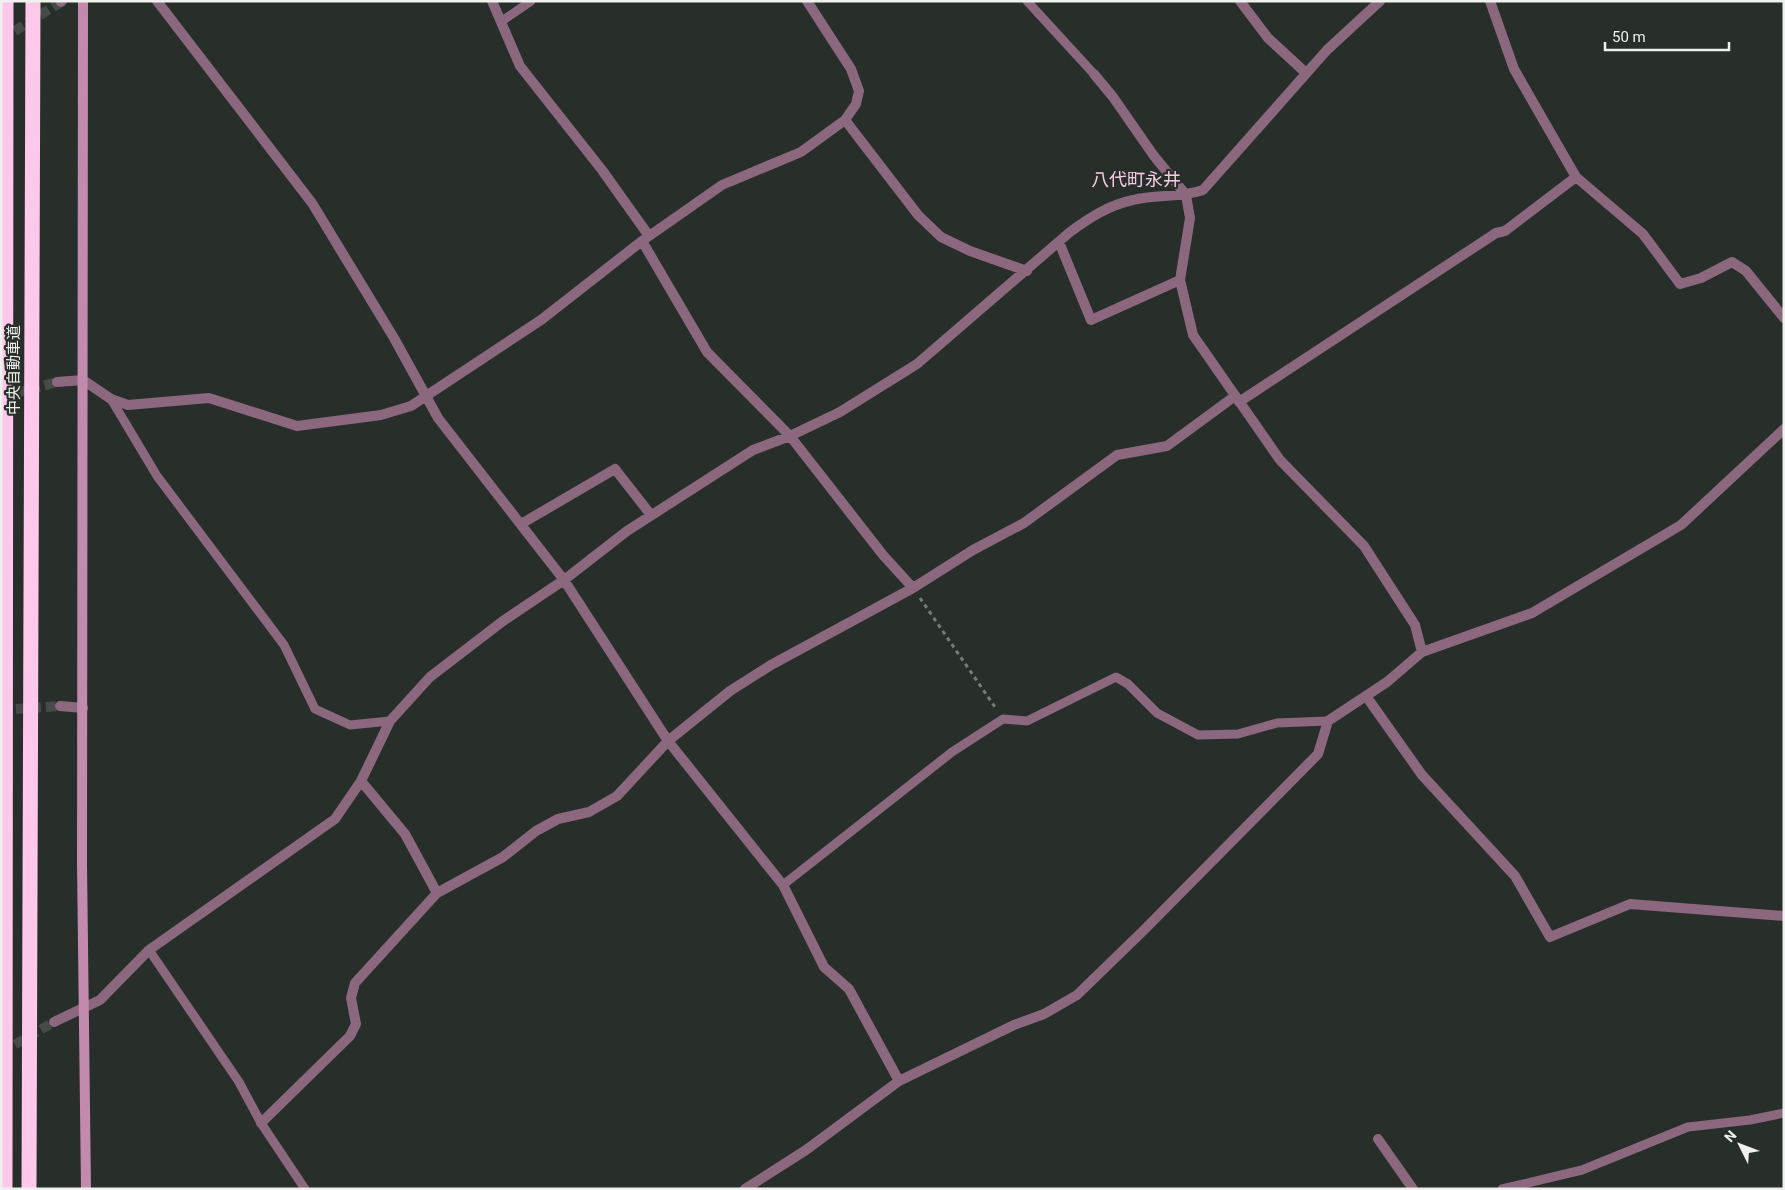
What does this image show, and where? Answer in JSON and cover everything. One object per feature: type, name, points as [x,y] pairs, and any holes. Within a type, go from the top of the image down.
[{"type":"highway","name":"中央自動車道","points":[[5,1189],[6,1]]},
{"type":"highway","name":"中央自動車道","points":[[29,1189],[33,1]]},
{"type":"street","points":[[83,1],[83,1009],[86,1189]]},
{"type":"street","points":[[157,1],[312,203],[394,338],[424,396],[438,418],[564,580],[668,740],[783,885],[824,967],[849,989],[899,1081]]},
{"type":"street","points":[[492,1],[520,66],[602,170],[645,239],[707,352],[790,436],[883,555],[914,588]]},
{"type":"street","points":[[57,382],[84,380],[111,399],[128,405],[209,398],[297,426],[381,415],[411,406],[541,320],[645,239],[722,185],[801,152],[845,120],[856,104],[859,91],[851,69],[807,1]]},
{"type":"street","points":[[1240,1],[1268,38],[1306,73]]},
{"type":"street","points":[[54,1022],[100,1000],[149,950],[335,819],[361,781],[390,721],[430,677],[504,621],[564,580],[627,530],[753,450],[790,436],[840,412],[917,364],[1059,242],[1096,213],[1133,200],[1186,196],[1203,190],[1327,50],[1380,1]]},
{"type":"street","points":[[1490,1],[1514,69],[1576,177],[1643,234],[1680,284],[1701,278],[1732,262],[1746,271],[1784,318]]},
{"type":"street","points":[[1094,74],[1186,196],[1190,218],[1180,280],[1192,335],[1280,460],[1364,546],[1415,625],[1422,652]]},
{"type":"street","points":[[845,120],[918,215],[941,238],[970,251],[1026,271]]},
{"type":"street","points":[[261,1123],[350,1036],[356,1024],[351,998],[355,983],[437,893],[503,856],[536,831],[558,819],[588,812],[617,796],[668,740],[730,691],[771,665],[914,588],[973,550],[1024,523],[1118,455],[1167,446],[1237,399],[1496,234],[1505,231],[1576,177]]},
{"type":"street","points":[[1059,242],[1091,320],[1180,280]]},
{"type":"street","points":[[745,1189],[806,1150],[899,1081],[1014,1025],[1044,1014],[1077,995],[1144,931],[1318,754],[1328,721],[1387,682],[1422,652],[1532,613],[1681,525],[1784,429]]},
{"type":"street","points":[[521,524],[615,470],[651,516]]},
{"type":"street","points":[[1366,696],[1422,775],[1515,876],[1550,937],[1630,904],[1784,916]]},
{"type":"street","points":[[60,706],[83,708]]},
{"type":"street","points":[[361,781],[405,834],[437,893]]},
{"type":"street","points":[[1378,1139],[1412,1189]]},
{"type":"lane","points":[[502,21],[532,1]]},
{"type":"lane","points":[[1027,1],[1094,74]]},
{"type":"lane","points":[[111,399],[157,476],[284,645],[315,709],[350,725],[390,721]]},
{"type":"lane","points":[[783,885],[952,752],[1003,719],[1026,720],[1116,677],[1128,684],[1157,712],[1198,734],[1238,734],[1277,723],[1328,721]]},
{"type":"lane","points":[[149,950],[239,1082],[261,1123],[305,1189]]},
{"type":"lane","points":[[1502,1189],[1582,1170],[1688,1127],[1750,1120],[1784,1113]]},
{"type":"path","points":[[914,588],[1003,719]]},
{"type":"tunnel","points":[[2,39],[61,2]]},
{"type":"tunnel","points":[[1,397],[57,382]]},
{"type":"tunnel","points":[[1,710],[60,706]]},
{"type":"tunnel","points":[[2,1052],[54,1022]]},
{"type":"district","name":"八代町永井","points":[[1136,180]]}]
